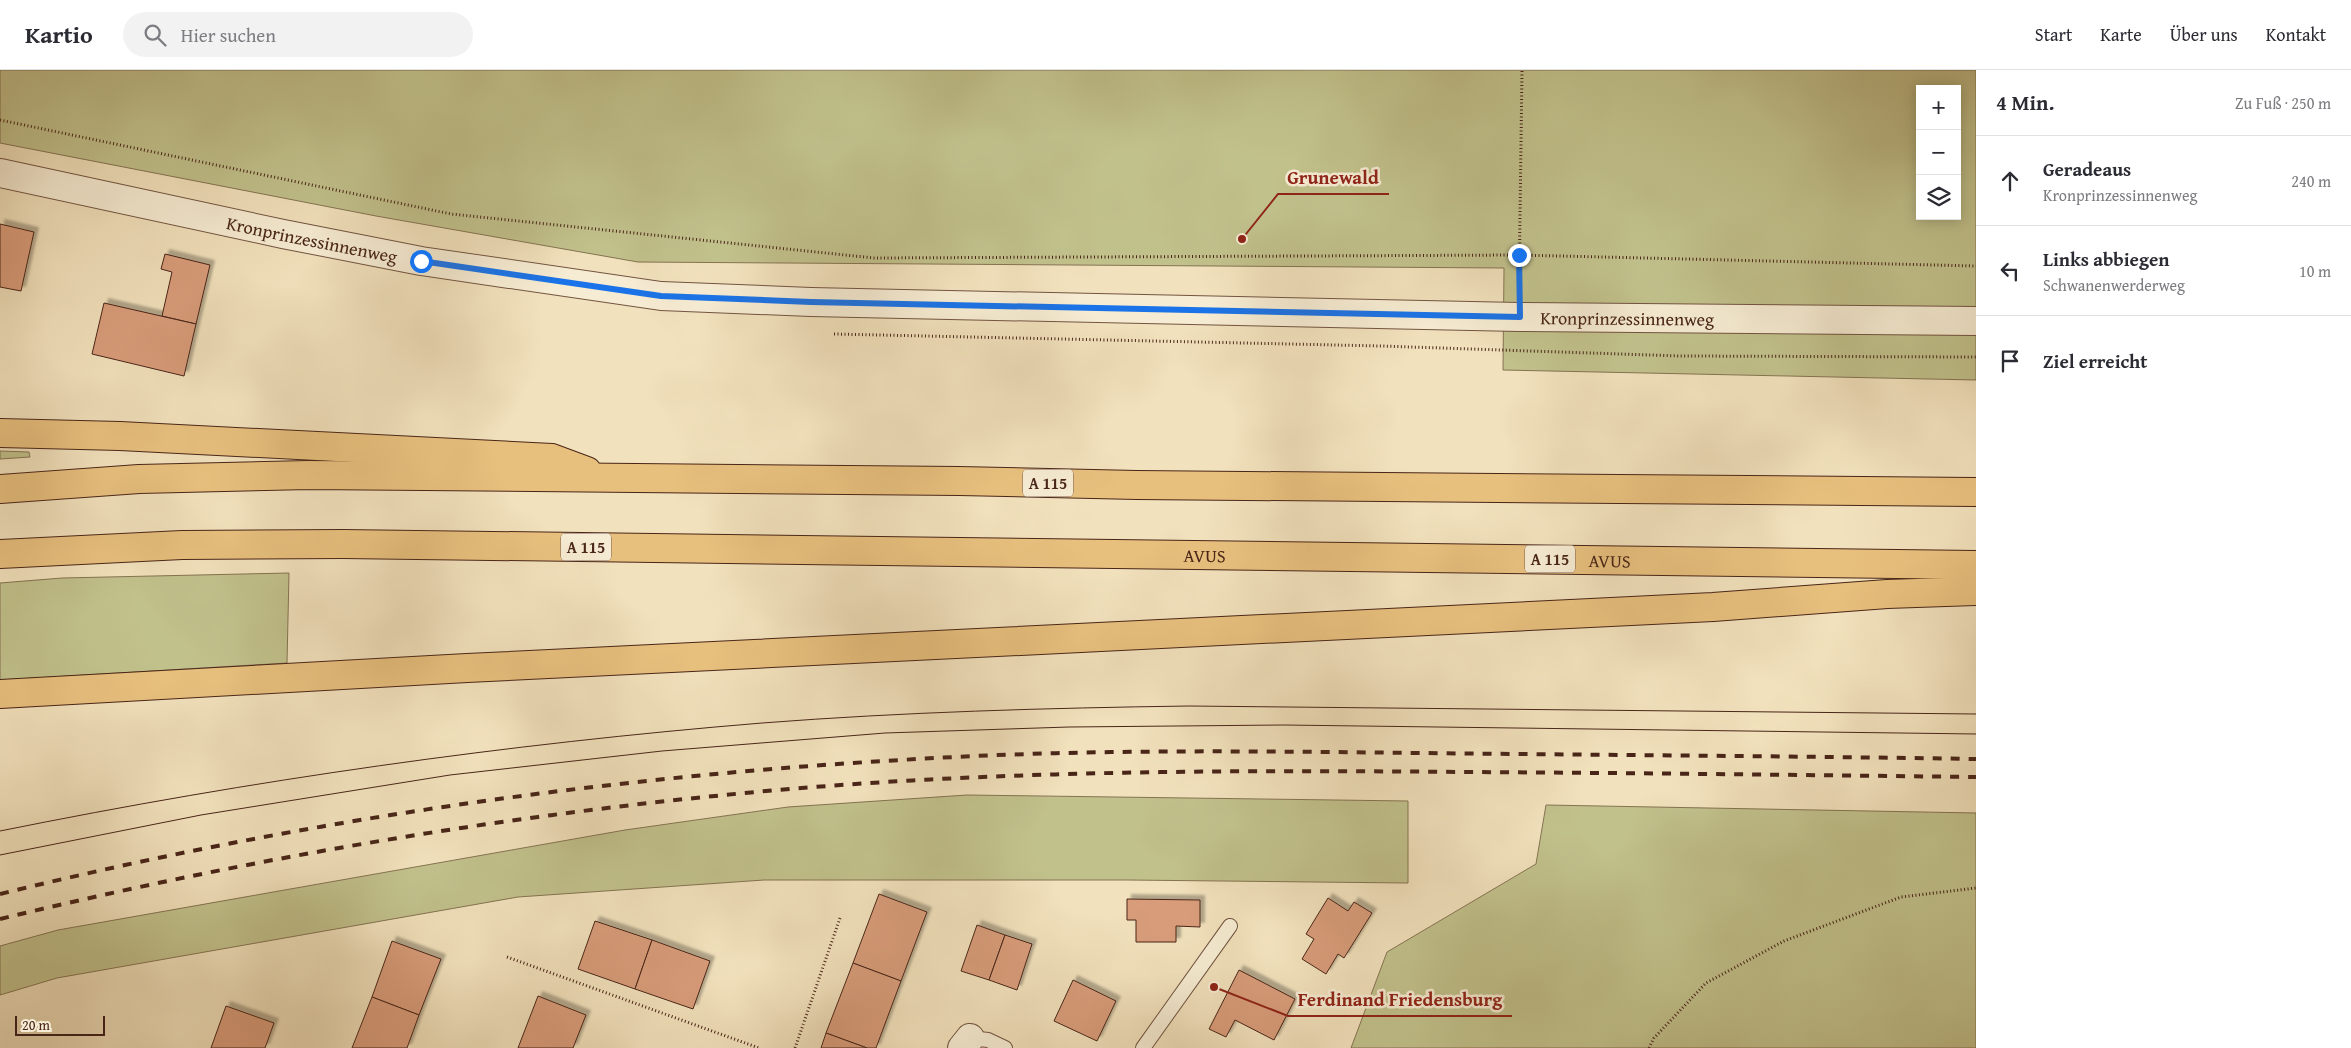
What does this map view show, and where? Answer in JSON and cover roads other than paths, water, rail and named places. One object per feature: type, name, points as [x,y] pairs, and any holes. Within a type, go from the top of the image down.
[{"type":"highway","points":[[0,433],[110,436],[552,458],[607,478]]},
{"type":"highway","name":"A 115","points":[[0,488],[139,479],[310,475],[949,481],[1137,485],[1976,492]]},
{"type":"highway","name":"AVUS","points":[[0,554],[172,545],[323,544],[1976,565]]},
{"type":"highway","points":[[0,694],[457,669],[1713,607],[1888,594],[1976,591]]},
{"type":"street","name":"Kronprinzessinnenweg","points":[[0,173],[283,234],[421,261],[661,296],[811,302],[1520,317],[1976,321]]},
{"type":"lane","points":[[1143,1048],[1230,926]]},
{"type":"lane","points":[[966,1043],[988,1040],[1005,1048]]},
{"type":"tram line","points":[[0,831],[284,780],[475,753],[666,732],[869,716],[1029,709],[1189,706],[1976,714]]},
{"type":"tram line","points":[[0,855],[201,815],[450,775],[662,751],[885,733],[1069,727],[1284,725],[1976,734]]},
{"type":"railway","points":[[0,894],[227,844],[341,823],[456,805],[686,777],[918,759],[1168,751],[1976,759]]},
{"type":"railway","points":[[0,919],[192,876],[386,840],[582,811],[778,790],[864,783],[950,778],[1122,773],[1381,771],[1976,777]]},
{"type":"place","name":"Grunewald","points":[[1242,239]]},
{"type":"place","name":"Ferdinand Friedensburg","points":[[1214,987]]}]
